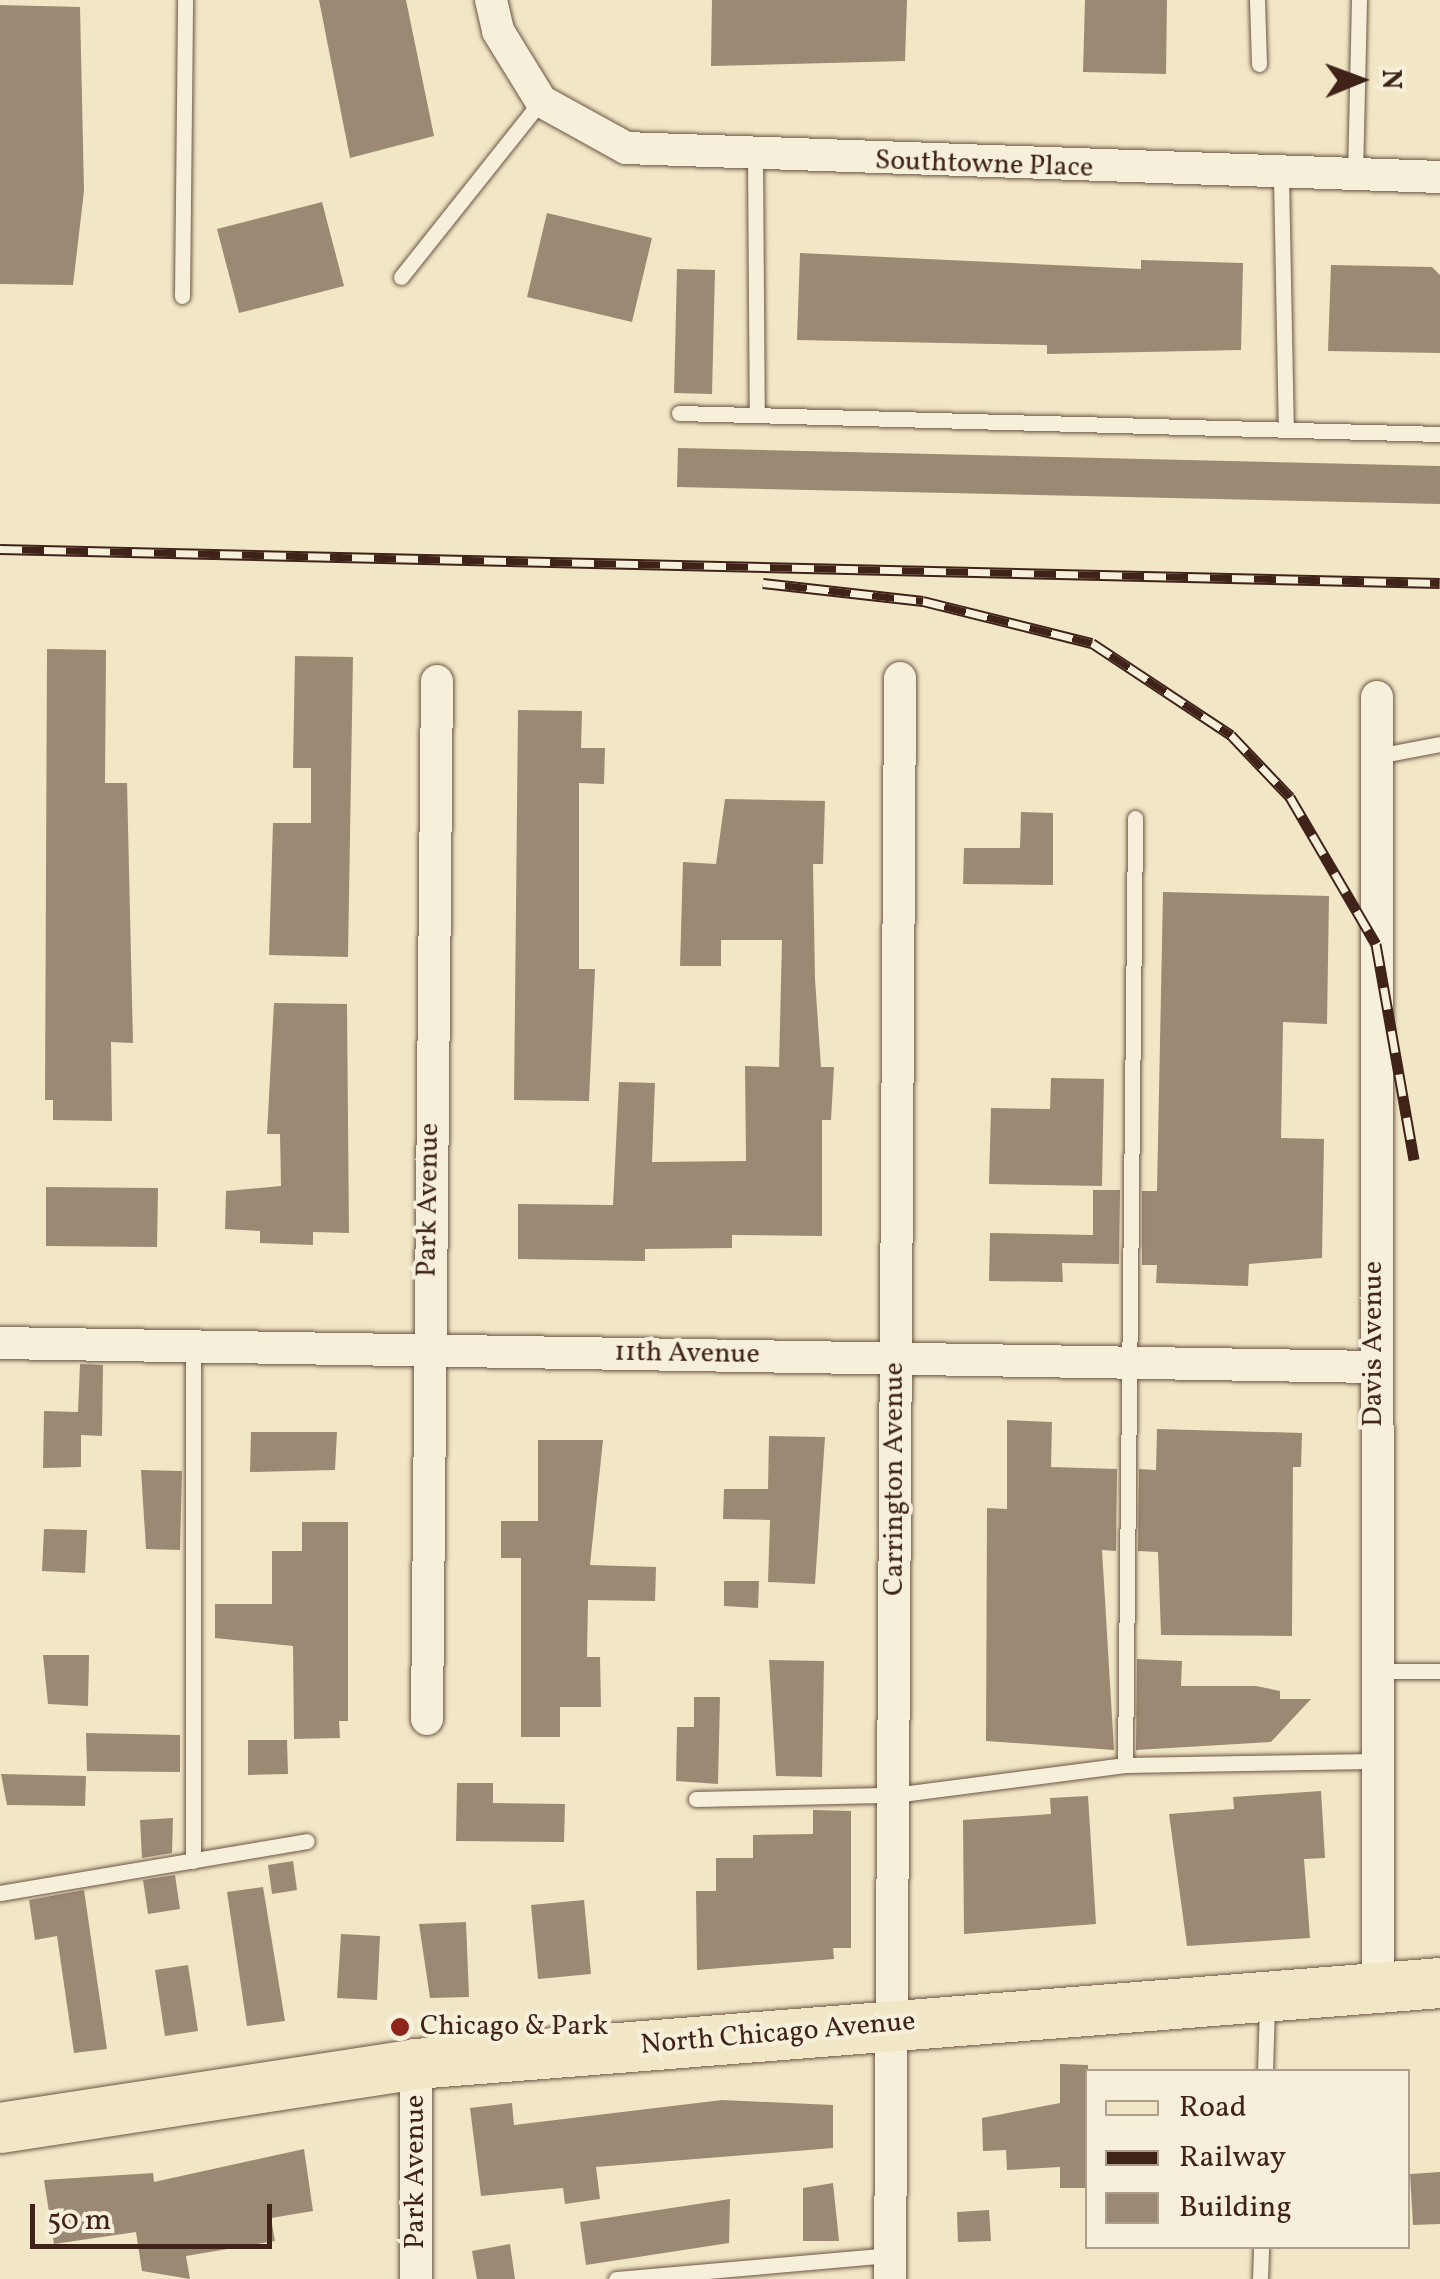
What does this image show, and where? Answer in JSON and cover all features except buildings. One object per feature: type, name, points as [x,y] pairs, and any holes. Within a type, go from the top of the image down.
[{"type":"main road","name":"North Chicago Avenue","points":[[0,2128],[416,2064],[1440,1983]]},
{"type":"street","points":[[491,0],[498,30],[542,101]]},
{"type":"street","name":"Southtowne Place","points":[[542,101],[626,148],[1281,176],[1440,177]]},
{"type":"street","name":"Carrington Avenue","points":[[890,2267],[900,678]]},
{"type":"street","name":"Park Avenue","points":[[427,1718],[426,1351],[437,681]]},
{"type":"street","name":"Davis Avenue","points":[[1377,697],[1373,1762],[1378,1990]]},
{"type":"street","name":"11th Avenue","points":[[0,1344],[1374,1367]]},
{"type":"street","name":"Park Avenue","points":[[416,2064],[416,2279]]},
{"type":"lane","points":[[182,296],[185,0]]},
{"type":"lane","points":[[1257,0],[1259,64]]},
{"type":"lane","points":[[1355,176],[1359,0]]},
{"type":"lane","points":[[401,277],[542,101]]},
{"type":"lane","points":[[755,156],[756,415]]},
{"type":"lane","points":[[1281,176],[1286,430]]},
{"type":"lane","points":[[678,413],[1440,434]]},
{"type":"lane","points":[[1377,756],[1440,744]]},
{"type":"lane","points":[[1125,1765],[1135,1362],[1135,818]]},
{"type":"lane","points":[[193,1347],[193,1861]]},
{"type":"lane","points":[[1374,1671],[1440,1671]]},
{"type":"lane","points":[[696,1799],[894,1795],[1125,1765],[1373,1762]]},
{"type":"lane","points":[[0,1893],[307,1841]]},
{"type":"lane","points":[[1265,2069],[1267,1996]]},
{"type":"lane","points":[[1260,2279],[1261,2249]]},
{"type":"lane","points":[[616,2279],[890,2267]]},
{"type":"railway","points":[[0,549],[1440,583]]},
{"type":"railway","points":[[763,583],[923,601],[1092,643],[1231,735],[1290,797],[1376,944],[1414,1160]]},
{"type":"place","name":"Chicago & Park","points":[[400,2027]]}]
